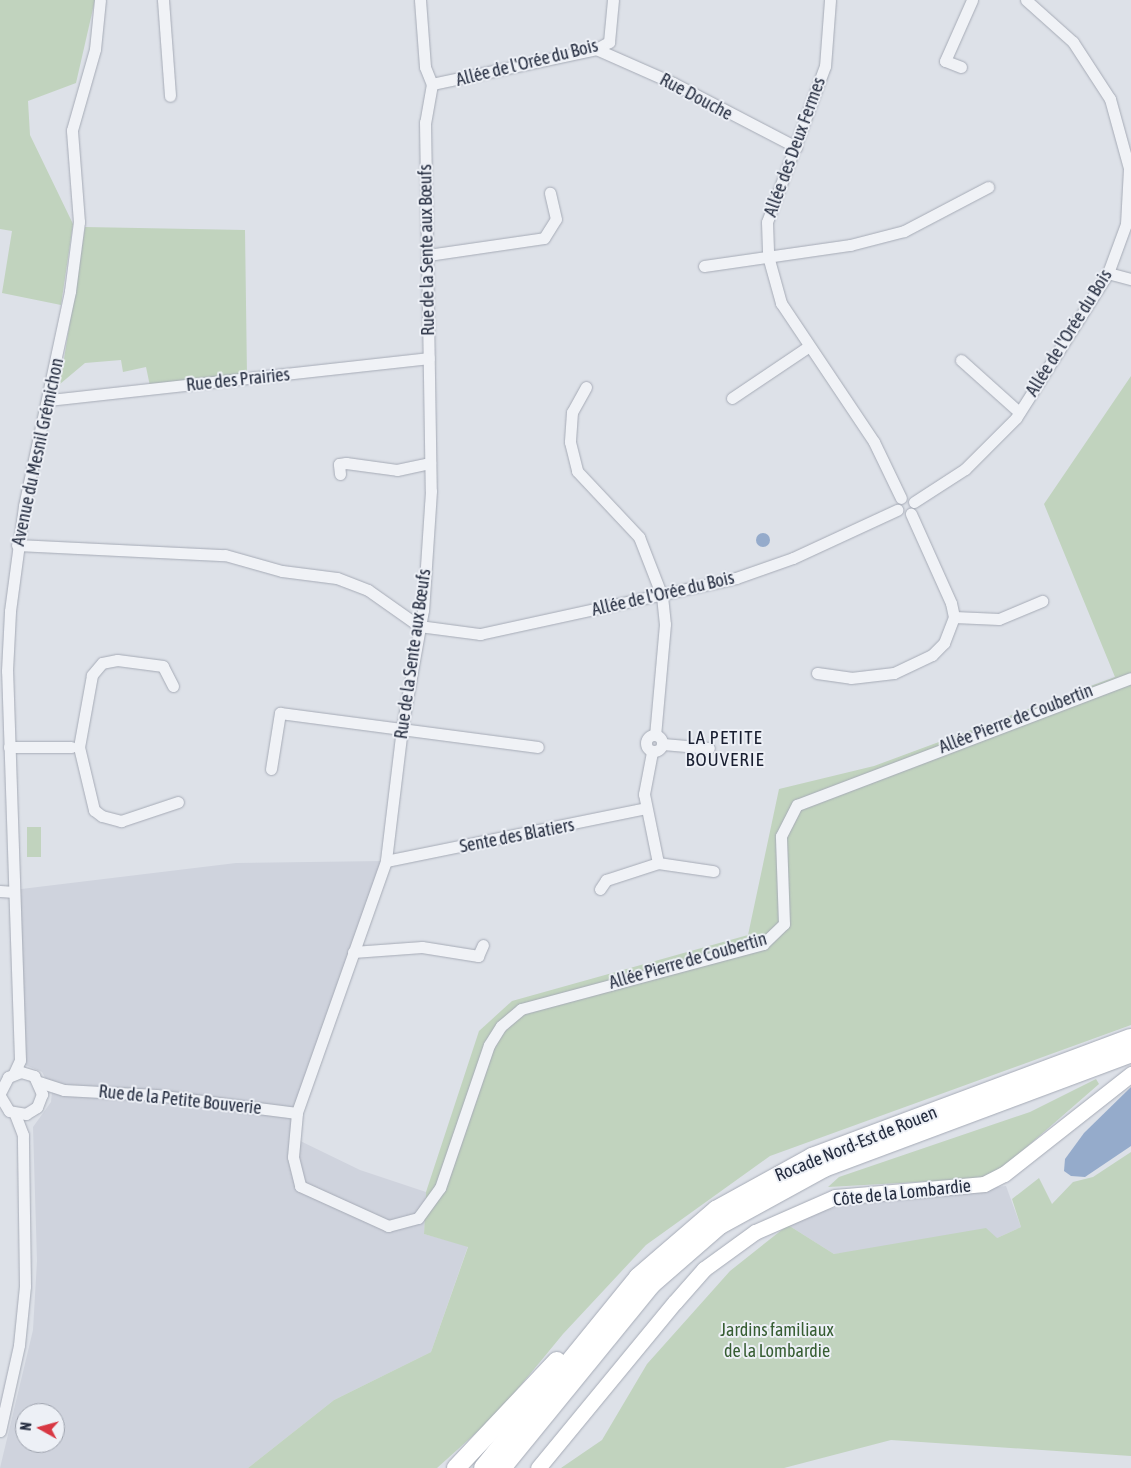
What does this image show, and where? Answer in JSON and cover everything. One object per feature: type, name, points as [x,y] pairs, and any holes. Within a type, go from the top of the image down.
[{"type":"highway","name":"Rocade Nord-Est de Rouen","points":[[483,1468],[591,1332],[679,1238],[771,1177],[812,1157],[1131,1038]]},
{"type":"highway","name":"Rocade Nord-Est de Rouen","points":[[502,1468],[651,1285],[720,1225],[824,1168],[1131,1052]]},
{"type":"highway","points":[[456,1468],[544,1373],[591,1332]]},
{"type":"main road","name":"Côte de la Lombardie","points":[[538,1468],[692,1282],[755,1232],[835,1197],[984,1184],[1004,1174],[1131,1074]]},
{"type":"street","name":"Avenue du Mesnil Grémichon","points":[[14,1073],[20,1060],[7,671],[17,545],[49,400],[79,222],[72,130],[95,49],[100,0]]},
{"type":"street","points":[[163,0],[170,96]]},
{"type":"street","name":"Rue de la Sente aux Bœufs","points":[[311,1194],[300,1186],[293,1157],[296,1113],[386,861],[402,728],[419,626],[428,556],[430,463],[425,122],[432,84],[425,67],[420,0]]},
{"type":"street","name":"Allée de l'Orée du Bois","points":[[432,84],[596,49],[609,42],[613,0]]},
{"type":"street","name":"Allée des Deux Fermes","points":[[830,0],[825,66],[767,222],[768,256],[780,303],[874,442],[901,498]]},
{"type":"street","points":[[961,67],[946,61],[972,0]]},
{"type":"street","name":"Allée de l'Orée du Bois","points":[[914,502],[965,469],[1019,412],[1108,273],[1131,197],[1121,131],[1090,65],[1050,18],[1026,0]]},
{"type":"street","name":"Rue Douche","points":[[596,49],[673,82],[796,147]]},
{"type":"street","points":[[704,266],[904,232],[988,187]]},
{"type":"street","points":[[428,255],[544,238],[556,219],[550,193]]},
{"type":"street","points":[[1108,273],[1131,279]]},
{"type":"street","points":[[732,398],[808,347]]},
{"type":"street","name":"Rue des Prairies","points":[[49,400],[429,358]]},
{"type":"street","points":[[960,361],[1019,412]]},
{"type":"street","points":[[586,387],[572,412],[570,442],[577,471],[639,537],[662,596],[665,624],[655,735],[662,744]]},
{"type":"street","points":[[340,474],[339,464],[346,463],[397,470],[430,463]]},
{"type":"street","points":[[817,673],[851,678],[906,670],[939,649],[954,617],[911,514],[914,502],[901,498],[897,510],[911,514]]},
{"type":"street","name":"Allée de l'Orée du Bois","points":[[419,626],[480,634],[662,596],[793,558],[897,510]]},
{"type":"street","points":[[17,545],[225,555],[351,582],[419,626]]},
{"type":"street","points":[[954,617],[999,619],[1042,601]]},
{"type":"street","points":[[173,686],[170,672],[163,666],[117,660],[102,663],[92,675],[75,747],[94,810],[102,816],[121,821],[178,802]]},
{"type":"street","name":"Allée Pierre de Coubertin","points":[[311,1194],[388,1226],[418,1218],[440,1188],[489,1045],[501,1026],[521,1009],[763,944],[784,924],[782,836],[797,804],[1131,678]]},
{"type":"street","points":[[271,768],[280,713],[538,747]]},
{"type":"street","points":[[652,752],[646,742],[655,735]]},
{"type":"street","points":[[658,863],[644,794],[652,752],[662,744],[708,748]]},
{"type":"street","points":[[10,747],[75,747]]},
{"type":"street","name":"Sente des Blatiers","points":[[386,861],[646,808]]},
{"type":"street","points":[[600,889],[606,880],[658,863],[713,871]]},
{"type":"street","points":[[0,891],[14,892]]},
{"type":"street","points":[[353,952],[422,947],[478,956],[483,945]]},
{"type":"street","points":[[20,1060],[29,1073],[39,1082],[42,1094],[23,1135]]},
{"type":"street","points":[[0,1431],[19,1344],[25,1286],[23,1135],[15,1114],[0,1090],[14,1073],[29,1073]]},
{"type":"street","name":"Rue de la Petite Bouverie","points":[[39,1082],[64,1090]]},
{"type":"street","name":"Rue de la Petite Bouverie","points":[[42,1094],[64,1090],[150,1095],[296,1113]]},
{"type":"street","points":[[15,1114],[33,1111]]},
{"type":"shaded area","points":[[383,861],[290,1136],[360,1170],[426,1192],[424,1234],[468,1246],[431,1352],[334,1400],[248,1468],[0,1468],[15,1405],[15,1453],[65,1453],[65,1403],[16,1403],[33,1330],[37,1261],[33,1127],[51,1102],[52,1091],[42,1072],[16,1061],[13,890],[236,863]]},
{"type":"shaded area","points":[[1006,1186],[1021,1227],[997,1238],[834,1254],[788,1225],[804,1214],[885,1198]]},
{"type":"green space","points":[[0,0],[95,0],[76,83],[28,101],[30,135],[73,224],[61,305],[2,293],[12,231],[0,229]]},
{"type":"green space","points":[[85,227],[245,230],[247,376],[150,386],[146,367],[123,372],[121,360],[85,363],[60,384]]},
{"type":"green space","points":[[1131,376],[1131,1025],[770,1156],[646,1245],[563,1334],[497,1414],[437,1468],[248,1468],[334,1400],[431,1352],[468,1247],[424,1234],[426,1192],[479,1031],[512,1001],[748,935],[779,789],[874,766],[1115,677],[1044,504]]},
{"type":"green space","points":[[27,827],[41,827],[41,857],[27,857]]},
{"type":"green space","points":[[1096,1079],[1099,1084],[991,1178],[828,1187],[839,1177],[1030,1112]]},
{"type":"green space","name":"Jardins familiaux de la Lombardie","points":[[1131,1152],[1131,1456],[891,1440],[784,1468],[561,1468],[602,1440],[647,1364],[730,1271],[788,1225],[834,1254],[986,1228],[997,1238],[1021,1227],[1012,1199],[1039,1178],[1052,1204],[1073,1182],[1093,1177]]},
{"type":"water","points":[[760,533],[766,533],[770,540],[766,547],[760,547],[756,543],[756,537]]},
{"type":"water","points":[[1131,1087],[1131,1146],[1085,1177],[1071,1176],[1064,1171],[1065,1159],[1084,1133]]},
{"type":"district","name":"LA PETITE BOUVERIE","points":[[725,749]]}]
